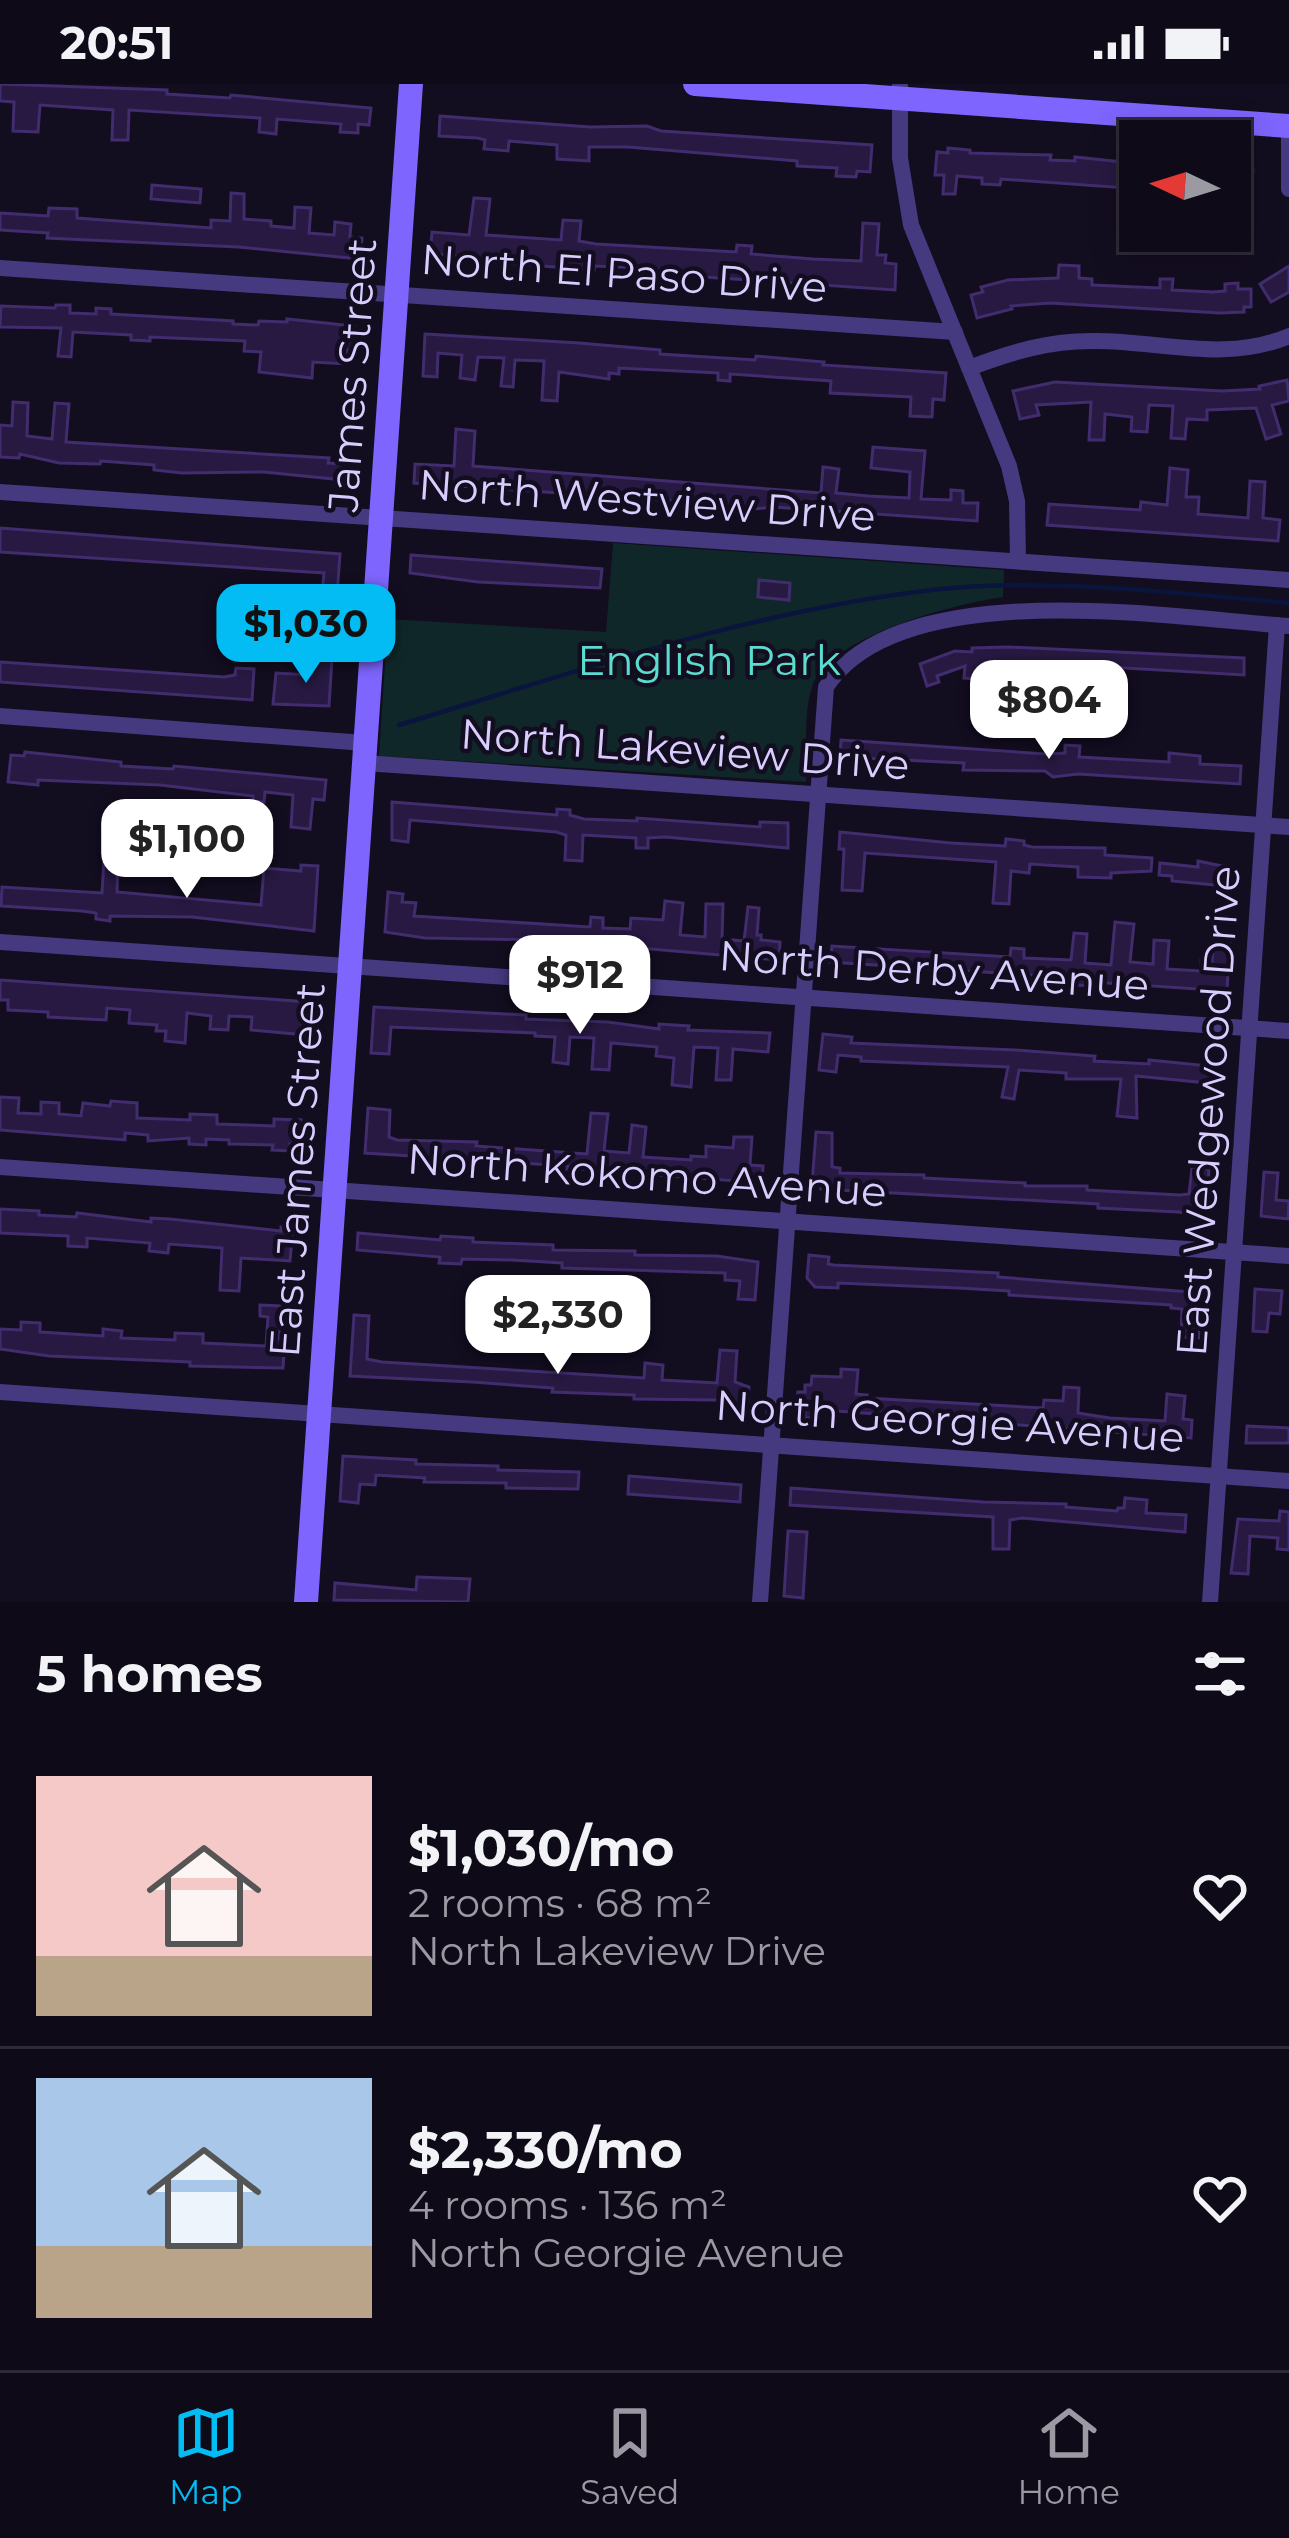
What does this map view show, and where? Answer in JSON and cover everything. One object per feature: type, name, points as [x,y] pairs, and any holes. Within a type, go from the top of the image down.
[{"type":"street","name":"James Street","points":[[365,753],[411,84]]},
{"type":"street","points":[[695,84],[900,92],[1289,128],[1289,189]]},
{"type":"street","points":[[900,92],[900,158],[911,225],[1013,481],[1020,530],[1018,560]]},
{"type":"street","name":"North El Paso Drive","points":[[0,268],[955,332]]},
{"type":"street","points":[[969,368],[1024,347],[1068,341],[1221,351],[1246,350],[1289,337]]},
{"type":"street","name":"North Westview Drive","points":[[0,492],[1289,580]]},
{"type":"street","points":[[760,1602],[823,698],[833,676],[896,636],[927,624],[1003,610],[1071,610],[1283,626]]},
{"type":"street","name":"East Wedgewood Drive","points":[[1210,1602],[1263,825],[1283,626]]},
{"type":"street","name":"North Lakeview Drive","points":[[0,716],[816,793],[1289,827]]},
{"type":"street","name":"East James Street","points":[[306,1602],[365,753]]},
{"type":"street","name":"North Derby Avenue","points":[[0,942],[1289,1031]]},
{"type":"street","name":"North Kokomo Avenue","points":[[0,1167],[1289,1256]]},
{"type":"street","name":"North Georgie Avenue","points":[[0,1392],[1289,1481]]},
{"type":"green space","name":"English Park","points":[[613,543],[1004,570],[1003,597],[895,626],[842,652],[823,669],[807,709],[806,782],[379,756],[388,619],[606,632]]},
{"type":"building","points":[[0,84],[167,90],[167,94],[371,108],[369,125],[358,124],[358,133],[340,132],[341,124],[277,119],[276,134],[259,132],[260,118],[129,110],[128,140],[112,140],[113,110],[40,105],[38,132],[13,131],[14,102],[0,101]]},
{"type":"building","points":[[440,116],[590,127],[647,126],[661,131],[872,145],[870,172],[836,176],[837,168],[797,166],[797,161],[628,147],[589,147],[589,161],[557,159],[557,145],[509,141],[508,151],[484,149],[485,140],[478,138],[439,136]]},
{"type":"building","points":[[948,148],[1051,155],[1050,160],[1119,162],[1119,187],[1001,179],[1000,185],[982,184],[982,178],[957,176],[955,194],[943,194],[944,175],[935,175],[937,152],[948,153]]},
{"type":"building","points":[[152,185],[201,189],[200,203],[151,199]]},
{"type":"building","points":[[231,193],[244,194],[244,219],[271,221],[271,226],[294,228],[295,207],[311,208],[309,233],[334,235],[335,222],[351,224],[350,237],[362,238],[360,259],[238,247],[47,238],[48,233],[0,230],[0,213],[48,216],[49,208],[77,209],[77,218],[211,228],[211,220],[230,221]]},
{"type":"building","points":[[474,198],[490,199],[486,235],[561,240],[563,220],[581,221],[579,241],[596,244],[736,252],[737,245],[752,246],[751,254],[813,259],[861,261],[863,223],[879,224],[877,255],[886,255],[885,263],[896,264],[895,290],[659,274],[647,268],[594,266],[594,270],[515,264],[430,253],[432,232],[469,235]]},
{"type":"building","points":[[1059,265],[1079,266],[1079,278],[1092,279],[1092,285],[1160,288],[1160,279],[1173,279],[1172,290],[1212,292],[1238,283],[1238,289],[1251,289],[1251,307],[1220,313],[1050,303],[1011,306],[977,318],[971,295],[983,292],[981,287],[1008,280],[1058,278]]},
{"type":"building","points":[[1289,266],[1289,292],[1271,302],[1260,284]]},
{"type":"building","points":[[70,305],[70,313],[96,314],[96,308],[111,309],[111,314],[233,324],[287,319],[354,326],[352,351],[347,350],[346,364],[313,362],[312,378],[259,372],[261,352],[244,351],[245,341],[150,337],[150,341],[131,340],[131,335],[73,332],[71,357],[58,356],[61,328],[0,327],[1,306]]},
{"type":"building","points":[[425,334],[946,373],[944,400],[933,399],[932,417],[910,416],[911,397],[830,393],[831,381],[730,374],[730,381],[718,380],[718,373],[619,368],[619,374],[609,373],[609,379],[559,372],[557,401],[542,400],[544,361],[515,360],[513,387],[501,386],[504,358],[478,357],[475,380],[460,378],[462,355],[438,353],[437,377],[423,376]]},
{"type":"building","points":[[1287,380],[1289,401],[1272,405],[1281,434],[1266,439],[1256,408],[1207,410],[1207,420],[1187,419],[1185,439],[1171,438],[1173,406],[1149,405],[1147,432],[1131,431],[1132,417],[1105,414],[1104,440],[1089,440],[1091,402],[1036,405],[1039,415],[1020,419],[1013,391],[1055,382],[1222,391],[1260,389]]},
{"type":"building","points":[[13,402],[28,403],[27,436],[52,439],[55,403],[69,404],[66,442],[329,458],[328,463],[345,464],[344,480],[264,472],[182,473],[154,470],[154,465],[59,463],[20,454],[19,458],[0,457],[0,425],[12,426]]},
{"type":"building","points":[[456,429],[475,431],[473,466],[821,493],[823,467],[839,469],[836,493],[909,498],[910,472],[871,468],[873,447],[925,451],[921,499],[951,500],[951,490],[963,491],[963,503],[978,503],[977,521],[773,507],[745,510],[414,483],[415,464],[454,466]]},
{"type":"building","points":[[1170,468],[1188,470],[1186,497],[1199,497],[1198,514],[1248,518],[1250,481],[1265,482],[1263,518],[1280,520],[1278,541],[1047,525],[1049,504],[1140,510],[1141,502],[1167,505]]},
{"type":"building","points":[[0,528],[340,554],[337,595],[322,594],[324,573],[0,552]]},
{"type":"building","points":[[411,555],[602,569],[600,588],[478,582],[410,573]]},
{"type":"building","points":[[759,580],[790,583],[789,600],[758,597]]},
{"type":"building","points":[[1009,647],[1244,658],[1244,675],[1039,663],[1023,665],[1022,690],[1003,689],[1004,681],[964,678],[965,666],[937,676],[939,682],[927,686],[920,664],[955,651]]},
{"type":"building","points":[[312,656],[332,658],[329,706],[273,704],[276,673],[311,675]]},
{"type":"building","points":[[0,662],[224,677],[235,675],[236,668],[254,669],[252,700],[0,682]]},
{"type":"building","points":[[841,740],[1046,754],[1065,753],[1065,745],[1080,746],[1079,757],[1169,762],[1169,753],[1200,756],[1200,764],[1241,766],[1240,784],[1078,774],[1053,777],[1045,771],[963,770],[964,763],[840,757]]},
{"type":"building","points":[[25,752],[121,762],[121,766],[174,766],[326,780],[324,800],[313,799],[310,829],[291,827],[293,795],[265,792],[264,802],[253,801],[253,796],[160,785],[8,782],[11,755],[24,756]]},
{"type":"building","points":[[392,802],[557,815],[557,809],[570,810],[570,815],[584,819],[760,827],[760,822],[788,823],[788,848],[665,837],[648,838],[648,848],[636,848],[636,838],[583,835],[582,861],[565,860],[566,835],[556,832],[410,820],[408,842],[392,840]]},
{"type":"building","points":[[840,832],[951,843],[1005,846],[1006,839],[1032,847],[1105,848],[1105,855],[1152,858],[1151,871],[1111,873],[1111,878],[1078,877],[1078,867],[1030,864],[1029,873],[1011,871],[1009,904],[993,903],[996,862],[865,853],[862,891],[842,890]]},
{"type":"building","points":[[104,861],[118,862],[117,892],[261,905],[264,868],[301,871],[301,865],[318,866],[314,931],[192,917],[110,916],[110,921],[82,911],[1,906],[2,887],[102,893]]},
{"type":"building","points":[[1198,861],[1227,867],[1226,886],[1172,881],[1172,876],[1159,875],[1160,863],[1198,867]]},
{"type":"building","points":[[388,892],[403,894],[402,902],[416,903],[414,916],[590,927],[591,917],[603,918],[603,928],[630,929],[631,918],[663,920],[665,901],[683,903],[680,935],[705,937],[706,904],[723,904],[722,939],[744,941],[748,907],[759,908],[757,935],[761,940],[780,942],[779,960],[385,932]]},
{"type":"building","points":[[1115,922],[1134,924],[1130,962],[1153,964],[1154,940],[1169,941],[1167,969],[1201,971],[1201,960],[1212,961],[1213,939],[1230,940],[1227,991],[1092,982],[1091,986],[1076,985],[1076,978],[830,962],[832,946],[1010,957],[1011,948],[1024,949],[1024,958],[1071,960],[1074,933],[1087,934],[1085,963],[1111,965]]},
{"type":"building","points":[[0,980],[309,1002],[307,1035],[251,1030],[252,1017],[229,1016],[228,1030],[210,1029],[211,1016],[187,1013],[185,1043],[165,1041],[166,1031],[156,1031],[157,1025],[129,1023],[130,1010],[107,1008],[106,1020],[8,1010],[8,1000],[0,1000]]},
{"type":"building","points":[[374,1007],[770,1033],[768,1052],[733,1049],[731,1080],[716,1080],[718,1048],[694,1047],[691,1087],[672,1085],[674,1058],[656,1056],[657,1047],[611,1043],[609,1070],[592,1069],[594,1038],[570,1037],[568,1064],[553,1062],[555,1037],[391,1027],[389,1054],[371,1053]]},
{"type":"building","points":[[823,1034],[852,1037],[851,1043],[1015,1050],[1095,1056],[1094,1061],[1149,1064],[1149,1060],[1219,1067],[1218,1084],[1136,1076],[1137,1118],[1117,1116],[1121,1079],[1066,1079],[1066,1073],[1019,1070],[1014,1099],[1002,1097],[1008,1067],[861,1061],[861,1057],[838,1055],[836,1072],[819,1070]]},
{"type":"building","points":[[0,1097],[19,1098],[18,1113],[41,1114],[41,1102],[59,1103],[59,1114],[81,1116],[83,1103],[110,1106],[111,1101],[137,1103],[137,1118],[190,1120],[190,1114],[217,1115],[217,1124],[274,1126],[274,1119],[301,1120],[300,1145],[290,1144],[290,1151],[272,1150],[273,1145],[229,1144],[229,1140],[206,1139],[206,1145],[189,1144],[189,1138],[148,1141],[148,1135],[125,1133],[125,1140],[0,1130]]},
{"type":"building","points":[[368,1108],[390,1110],[389,1137],[397,1140],[477,1142],[476,1146],[587,1154],[591,1113],[608,1114],[604,1151],[629,1153],[632,1125],[646,1127],[643,1157],[691,1160],[691,1156],[706,1157],[706,1146],[733,1148],[734,1137],[752,1137],[750,1165],[763,1166],[762,1183],[647,1174],[647,1170],[567,1169],[365,1153]]},
{"type":"building","points":[[816,1132],[832,1133],[832,1167],[840,1168],[840,1173],[1180,1195],[1189,1194],[1192,1168],[1209,1169],[1206,1217],[1098,1208],[1098,1204],[821,1189],[812,1184]]},
{"type":"building","points":[[1264,1172],[1278,1173],[1276,1200],[1289,1201],[1288,1219],[1261,1216]]},
{"type":"building","points":[[0,1209],[281,1231],[281,1227],[293,1228],[290,1261],[241,1258],[239,1291],[220,1290],[222,1248],[169,1244],[168,1253],[149,1251],[150,1243],[87,1238],[87,1247],[68,1246],[68,1236],[0,1233]]},
{"type":"building","points":[[358,1233],[758,1262],[755,1300],[738,1299],[740,1281],[725,1280],[725,1273],[562,1268],[562,1263],[512,1260],[439,1263],[440,1257],[357,1250]]},
{"type":"building","points":[[809,1255],[829,1257],[828,1264],[834,1265],[998,1273],[998,1277],[1202,1293],[1199,1338],[1181,1337],[1182,1309],[1171,1305],[958,1288],[838,1283],[838,1288],[815,1287],[807,1278]]},
{"type":"building","points":[[1255,1289],[1282,1291],[1280,1314],[1269,1313],[1267,1332],[1253,1331]]},
{"type":"building","points":[[260,1305],[282,1306],[283,1368],[190,1366],[190,1362],[49,1356],[0,1349],[0,1329],[21,1330],[21,1322],[40,1323],[40,1332],[103,1336],[103,1329],[122,1331],[121,1338],[175,1340],[175,1333],[203,1334],[203,1343],[266,1346],[268,1317],[260,1316]]},
{"type":"building","points":[[354,1315],[369,1316],[367,1359],[382,1362],[644,1378],[645,1363],[663,1365],[662,1380],[717,1383],[720,1350],[737,1351],[735,1382],[749,1387],[748,1406],[350,1376]]},
{"type":"building","points":[[841,1369],[858,1370],[856,1394],[866,1398],[1043,1408],[1044,1400],[1063,1401],[1064,1387],[1079,1388],[1078,1413],[1110,1418],[1165,1421],[1167,1394],[1185,1396],[1183,1419],[1192,1420],[1191,1438],[824,1410],[817,1418],[805,1418],[805,1413],[797,1412],[798,1392],[805,1392],[812,1376],[841,1377]]},
{"type":"building","points":[[1247,1426],[1289,1428],[1289,1443],[1246,1443]]},
{"type":"building","points":[[343,1456],[579,1472],[578,1489],[506,1488],[506,1483],[424,1482],[425,1478],[376,1475],[375,1485],[360,1484],[358,1503],[340,1501]]},
{"type":"building","points":[[629,1476],[741,1485],[740,1502],[628,1494]]},
{"type":"building","points":[[791,1488],[1117,1511],[1124,1508],[1125,1498],[1147,1500],[1146,1513],[1186,1515],[1185,1532],[1022,1518],[1010,1520],[1009,1549],[993,1549],[993,1517],[790,1505]]},
{"type":"building","points":[[1280,1511],[1289,1512],[1289,1550],[1277,1549],[1278,1538],[1250,1536],[1248,1574],[1231,1573],[1238,1519],[1279,1521]]},
{"type":"building","points":[[788,1531],[807,1532],[803,1598],[784,1596]]},
{"type":"building","points":[[417,1577],[470,1579],[468,1602],[334,1600],[335,1583],[416,1590]]},
{"type":"waterway","points":[[399,725],[667,645],[872,598],[1025,585],[1289,603]]}]
